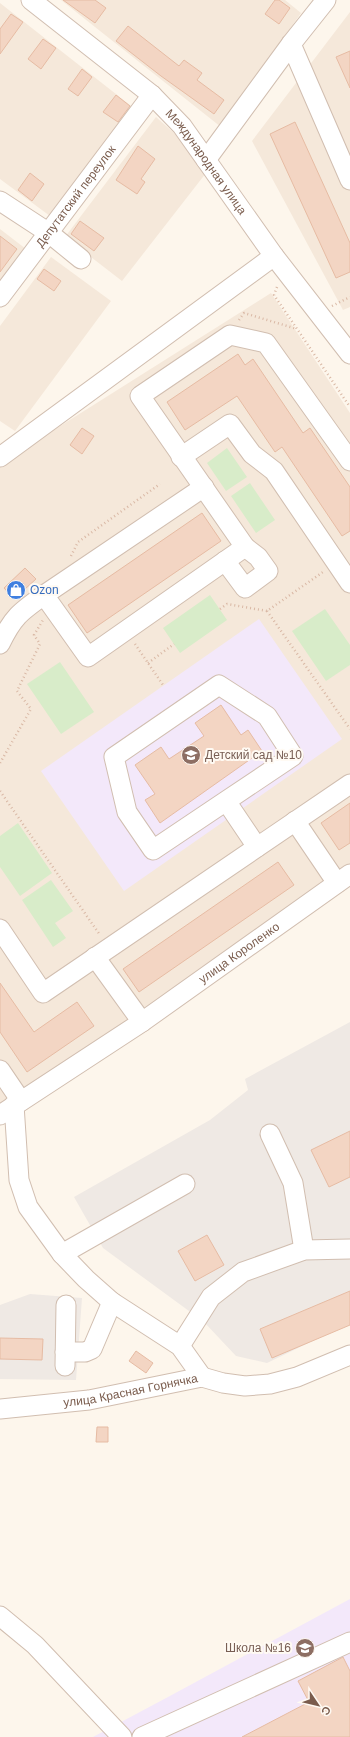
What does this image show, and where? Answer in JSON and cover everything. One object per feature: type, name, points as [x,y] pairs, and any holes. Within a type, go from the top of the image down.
[{"type":"street","name":"Международная улица","points":[[31,0],[152,95],[182,126],[279,263],[350,354]]},
{"type":"street","points":[[206,160],[291,44],[318,3]]},
{"type":"street","points":[[291,44],[350,180]]},
{"type":"street","name":"Депутатский переулок","points":[[0,297],[49,234],[152,95]]},
{"type":"street","points":[[0,202],[49,234],[81,259]]},
{"type":"street","points":[[0,457],[279,263]]},
{"type":"street","points":[[225,561],[245,588],[268,571],[258,557],[245,547],[140,396],[230,335],[266,343],[350,462]]},
{"type":"street","points":[[181,457],[230,424],[252,454],[274,471],[345,571]]},
{"type":"street","points":[[0,643],[5,622],[21,612],[48,600],[204,487]]},
{"type":"street","points":[[48,600],[88,657],[245,547]]},
{"type":"street","points":[[220,685],[267,716],[293,756],[226,801],[153,850],[127,812],[114,757],[220,685]]},
{"type":"street","points":[[0,929],[43,993],[350,784]]},
{"type":"street","points":[[226,801],[257,847]]},
{"type":"street","name":"улица Короленко","points":[[12,1107],[142,1022],[343,879],[295,821]]},
{"type":"street","points":[[102,952],[142,1022]]},
{"type":"street","points":[[0,1070],[12,1107],[19,1180],[28,1207],[62,1254],[86,1279],[112,1302],[180,1346],[202,1377]]},
{"type":"street","points":[[270,1134],[293,1183],[304,1250]]},
{"type":"street","points":[[62,1254],[185,1184]]},
{"type":"street","points":[[180,1346],[211,1297],[243,1272],[304,1250],[350,1249]]},
{"type":"street","points":[[66,1305],[65,1359],[92,1349],[112,1302]]},
{"type":"street","name":"улица Красная Горнячка","points":[[0,1409],[89,1400],[202,1377],[224,1383],[245,1386],[270,1384],[297,1377],[350,1355]]},
{"type":"street","points":[[0,1616],[35,1645],[122,1737]]},
{"type":"street","points":[[142,1737],[350,1642]]},
{"type":"path","points":[[279,263],[274,295],[350,407]]},
{"type":"path","points":[[230,335],[244,313],[298,330]]},
{"type":"path","points":[[69,562],[78,542],[160,484]]},
{"type":"path","points":[[220,609],[226,604],[267,611],[345,571]]},
{"type":"path","points":[[0,763],[31,709],[18,691],[40,644],[34,635],[48,600]]},
{"type":"path","points":[[267,611],[350,729]]},
{"type":"path","points":[[126,630],[163,685]]},
{"type":"path","points":[[148,663],[174,644]]},
{"type":"path","points":[[0,791],[102,952]]},
{"type":"shaded area","points":[[61,0],[285,0],[301,13],[221,127]]},
{"type":"shaded area","points":[[0,3],[135,109],[50,216],[0,179]]},
{"type":"shaded area","points":[[350,12],[350,307],[343,310],[252,141]]},
{"type":"shaded area","points":[[156,117],[175,134],[206,173],[122,281],[65,237]]},
{"type":"shaded area","points":[[0,229],[26,249],[0,283]]},
{"type":"shaded area","points":[[51,257],[111,301],[15,431],[0,421],[0,326]]},
{"type":"shaded area","points":[[271,293],[350,413],[350,870],[0,1113],[0,464]]},
{"type":"shaded area","name":"Детский сад №10","points":[[259,619],[342,739],[124,891],[41,771]]},
{"type":"shaded area","points":[[350,1022],[350,1323],[267,1363],[236,1356],[204,1322],[103,1248],[74,1197],[210,1120],[248,1090],[245,1079]]},
{"type":"shaded area","points":[[30,1294],[82,1298],[76,1380],[0,1379],[0,1305]]},
{"type":"shaded area","name":"Школа №16","points":[[350,1599],[350,1737],[93,1737],[168,1697]]},
{"type":"green space","points":[[227,448],[247,477],[226,491],[207,463]]},
{"type":"green space","points":[[250,483],[275,520],[256,533],[231,496]]},
{"type":"green space","points":[[210,595],[227,620],[180,653],[163,628]]},
{"type":"green space","points":[[325,609],[350,645],[350,665],[326,681],[292,631]]},
{"type":"green space","points":[[60,662],[94,712],[61,734],[27,684]]},
{"type":"green space","points":[[18,823],[52,873],[20,896],[0,867],[0,836]]},
{"type":"green space","points":[[51,880],[73,911],[55,923],[66,938],[53,947],[22,900]]},
{"type":"building","points":[[63,0],[95,0],[106,8],[95,23]]},
{"type":"building","points":[[275,0],[279,0],[290,8],[279,24],[265,14]]},
{"type":"building","points":[[11,14],[23,22],[0,54],[0,29]]},
{"type":"building","points":[[128,26],[179,66],[184,60],[202,73],[197,80],[224,100],[214,114],[116,41]]},
{"type":"building","points":[[43,39],[56,48],[41,69],[28,59]]},
{"type":"building","points":[[350,51],[350,88],[336,57]]},
{"type":"building","points":[[82,69],[92,77],[78,96],[68,89]]},
{"type":"building","points":[[116,95],[130,106],[118,122],[103,112]]},
{"type":"building","points":[[295,122],[350,243],[350,272],[336,278],[270,134]]},
{"type":"building","points":[[138,146],[155,159],[141,179],[145,182],[137,194],[116,180]]},
{"type":"building","points":[[30,173],[44,184],[32,201],[18,190]]},
{"type":"building","points":[[80,221],[104,238],[94,251],[71,234]]},
{"type":"building","points":[[0,236],[17,249],[0,272]]},
{"type":"building","points":[[44,269],[61,281],[54,291],[37,279]]},
{"type":"building","points":[[238,354],[245,365],[253,359],[303,433],[310,428],[350,487],[350,531],[342,536],[282,447],[275,452],[237,396],[185,430],[167,402]]},
{"type":"building","points":[[82,428],[94,436],[82,454],[70,445]]},
{"type":"building","points":[[202,513],[221,541],[87,633],[68,605]]},
{"type":"building","points":[[25,568],[36,579],[14,599],[4,588]]},
{"type":"building","points":[[221,705],[241,735],[248,730],[262,751],[160,823],[145,800],[155,794],[135,765],[161,747],[169,759],[204,736],[195,723]]},
{"type":"building","points":[[350,803],[350,843],[339,850],[321,823]]},
{"type":"building","points":[[278,862],[294,885],[139,992],[123,969]]},
{"type":"building","points":[[0,983],[34,1032],[77,1002],[94,1026],[27,1072],[0,1032]]},
{"type":"building","points":[[350,1131],[350,1177],[329,1187],[311,1150]]},
{"type":"building","points":[[207,1235],[224,1265],[195,1281],[178,1251]]},
{"type":"building","points":[[350,1291],[350,1325],[272,1358],[260,1329]]},
{"type":"building","points":[[0,1338],[43,1339],[42,1360],[0,1359]]},
{"type":"building","points":[[136,1351],[153,1363],[146,1373],[129,1361]]},
{"type":"building","points":[[97,1427],[108,1427],[108,1442],[96,1442]]},
{"type":"building","points":[[343,1657],[350,1671],[350,1737],[242,1737],[309,1702],[298,1681]]},
{"type":"place","name":"Ozon","points":[[16,590]]},
{"type":"place","name":"Детский сад №10","points":[[191,755]]},
{"type":"place","name":"Школа №16","points":[[305,1648]]}]
